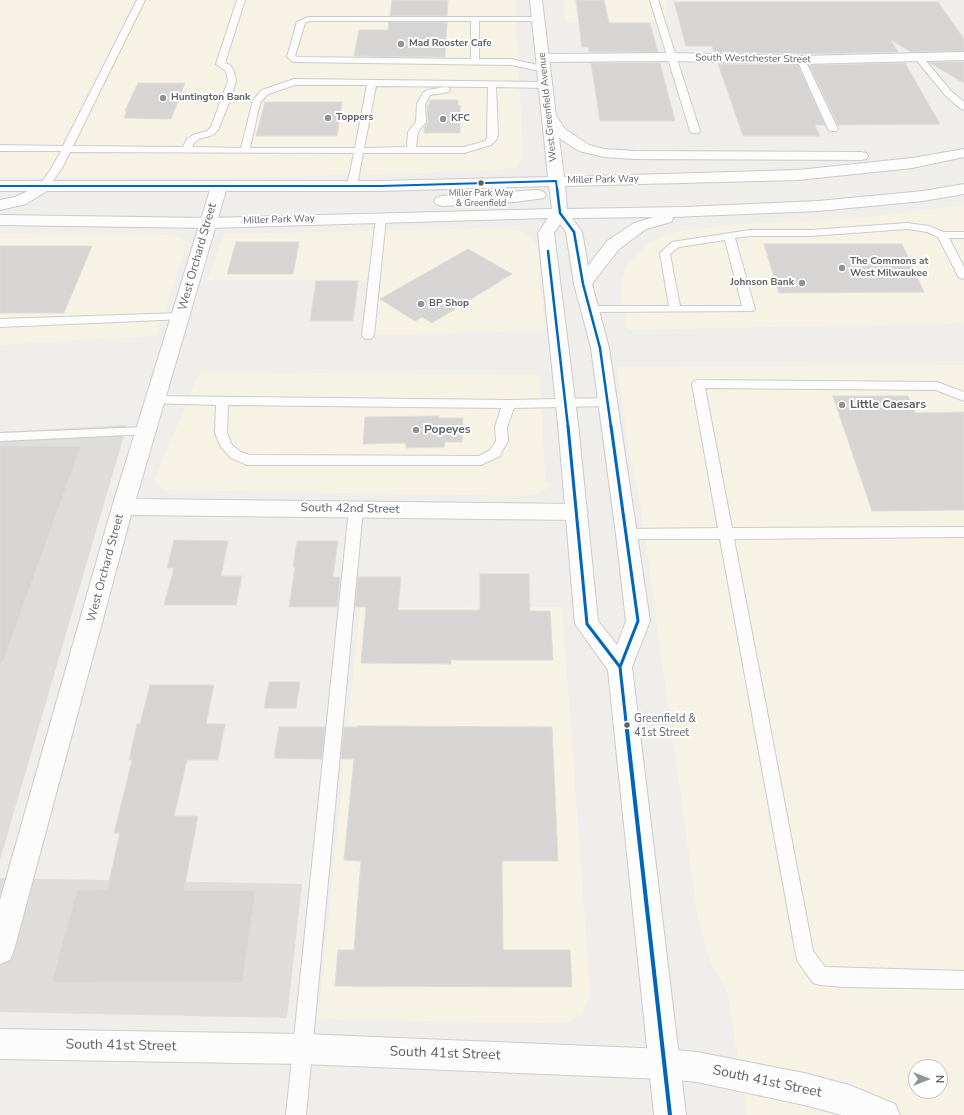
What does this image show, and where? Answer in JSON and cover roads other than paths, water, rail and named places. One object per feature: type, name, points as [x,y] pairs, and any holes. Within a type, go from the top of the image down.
[{"type":"main road","name":"West Greenfield Avenue","points":[[536,0],[560,213],[574,232],[583,284],[600,348],[638,621],[620,667],[670,1115]]},
{"type":"main road","name":"South Westchester Street","points":[[543,63],[671,57],[801,60],[964,56]]},
{"type":"main road","points":[[550,117],[560,132],[573,142],[584,148],[604,153],[634,155],[855,157],[964,153]]},
{"type":"main road","name":"Miller Park Way","points":[[0,186],[352,186],[798,175],[912,163],[964,153]]},
{"type":"main road","points":[[281,220],[366,206],[526,197],[547,191],[556,181]]},
{"type":"main road","points":[[0,205],[20,201],[32,195],[44,186]]},
{"type":"main road","name":"West Orchard Street","points":[[0,950],[123,507],[219,187]]},
{"type":"main road","name":"Miller Park Way","points":[[0,220],[209,223],[560,213],[685,212],[818,206],[923,196],[964,189]]},
{"type":"main road","points":[[583,284],[613,245],[640,226],[685,212]]},
{"type":"main road","points":[[560,213],[546,234],[566,403],[587,624],[620,667]]},
{"type":"main road","name":"South 42nd Street","points":[[123,507],[577,512]]},
{"type":"main road","name":"South 41st Street","points":[[0,1044],[303,1049],[664,1064],[705,1068],[804,1089],[849,1101],[884,1115]]},
{"type":"lane","points":[[44,186],[56,170],[141,0]]},
{"type":"lane","points":[[186,150],[190,141],[196,137],[210,133],[215,128],[227,98],[232,81],[227,67],[220,64],[241,0]]},
{"type":"lane","points":[[654,0],[695,131]]},
{"type":"lane","points":[[537,19],[308,19],[301,22],[291,57],[292,59],[348,62],[543,63]]},
{"type":"lane","points":[[475,20],[475,62]]},
{"type":"lane","points":[[918,57],[948,93],[964,108]]},
{"type":"lane","points":[[801,60],[833,129]]},
{"type":"lane","points":[[245,150],[256,102],[265,92],[294,82],[492,87]]},
{"type":"lane","points":[[352,186],[372,83]]},
{"type":"lane","points":[[411,151],[412,132],[421,122],[421,104],[427,93],[440,90],[546,85]]},
{"type":"lane","points":[[0,148],[358,151],[464,150],[488,143],[492,139],[492,87]]},
{"type":"lane","points":[[368,335],[381,218]]},
{"type":"lane","points":[[675,310],[665,253],[676,244],[750,233],[811,233],[907,226],[930,229],[942,235],[964,235]]},
{"type":"lane","points":[[942,235],[964,276]]},
{"type":"lane","points":[[590,309],[749,309],[729,236]]},
{"type":"lane","points":[[0,323],[181,317]]},
{"type":"lane","points":[[964,397],[937,386],[698,384],[805,955],[820,976],[843,978],[964,980]]},
{"type":"lane","points":[[155,400],[509,404],[608,402]]},
{"type":"lane","points":[[222,401],[221,433],[227,447],[236,455],[247,460],[481,460],[495,453],[502,441],[502,427],[509,404]]},
{"type":"lane","points":[[0,437],[146,431]]},
{"type":"lane","points":[[296,1115],[356,509]]},
{"type":"lane","points":[[627,534],[964,532]]},
{"type":"place","name":"Mad Rooster Cafe","points":[[401,44]]},
{"type":"place","name":"Huntington Bank","points":[[163,98]]},
{"type":"place","name":"Toppers","points":[[328,118]]},
{"type":"place","name":"KFC","points":[[443,119]]},
{"type":"place","name":"Miller Park Way & Greenfield","points":[[481,183]]},
{"type":"place","name":"The Commons at West Milwaukee","points":[[842,268]]},
{"type":"place","name":"Johnson Bank","points":[[802,283]]},
{"type":"place","name":"BP Shop","points":[[421,304]]},
{"type":"place","name":"Little Caesars","points":[[842,405]]},
{"type":"place","name":"Popeyes","points":[[416,430]]},
{"type":"place","name":"Greenfield & 41st Street","points":[[627,725]]}]
